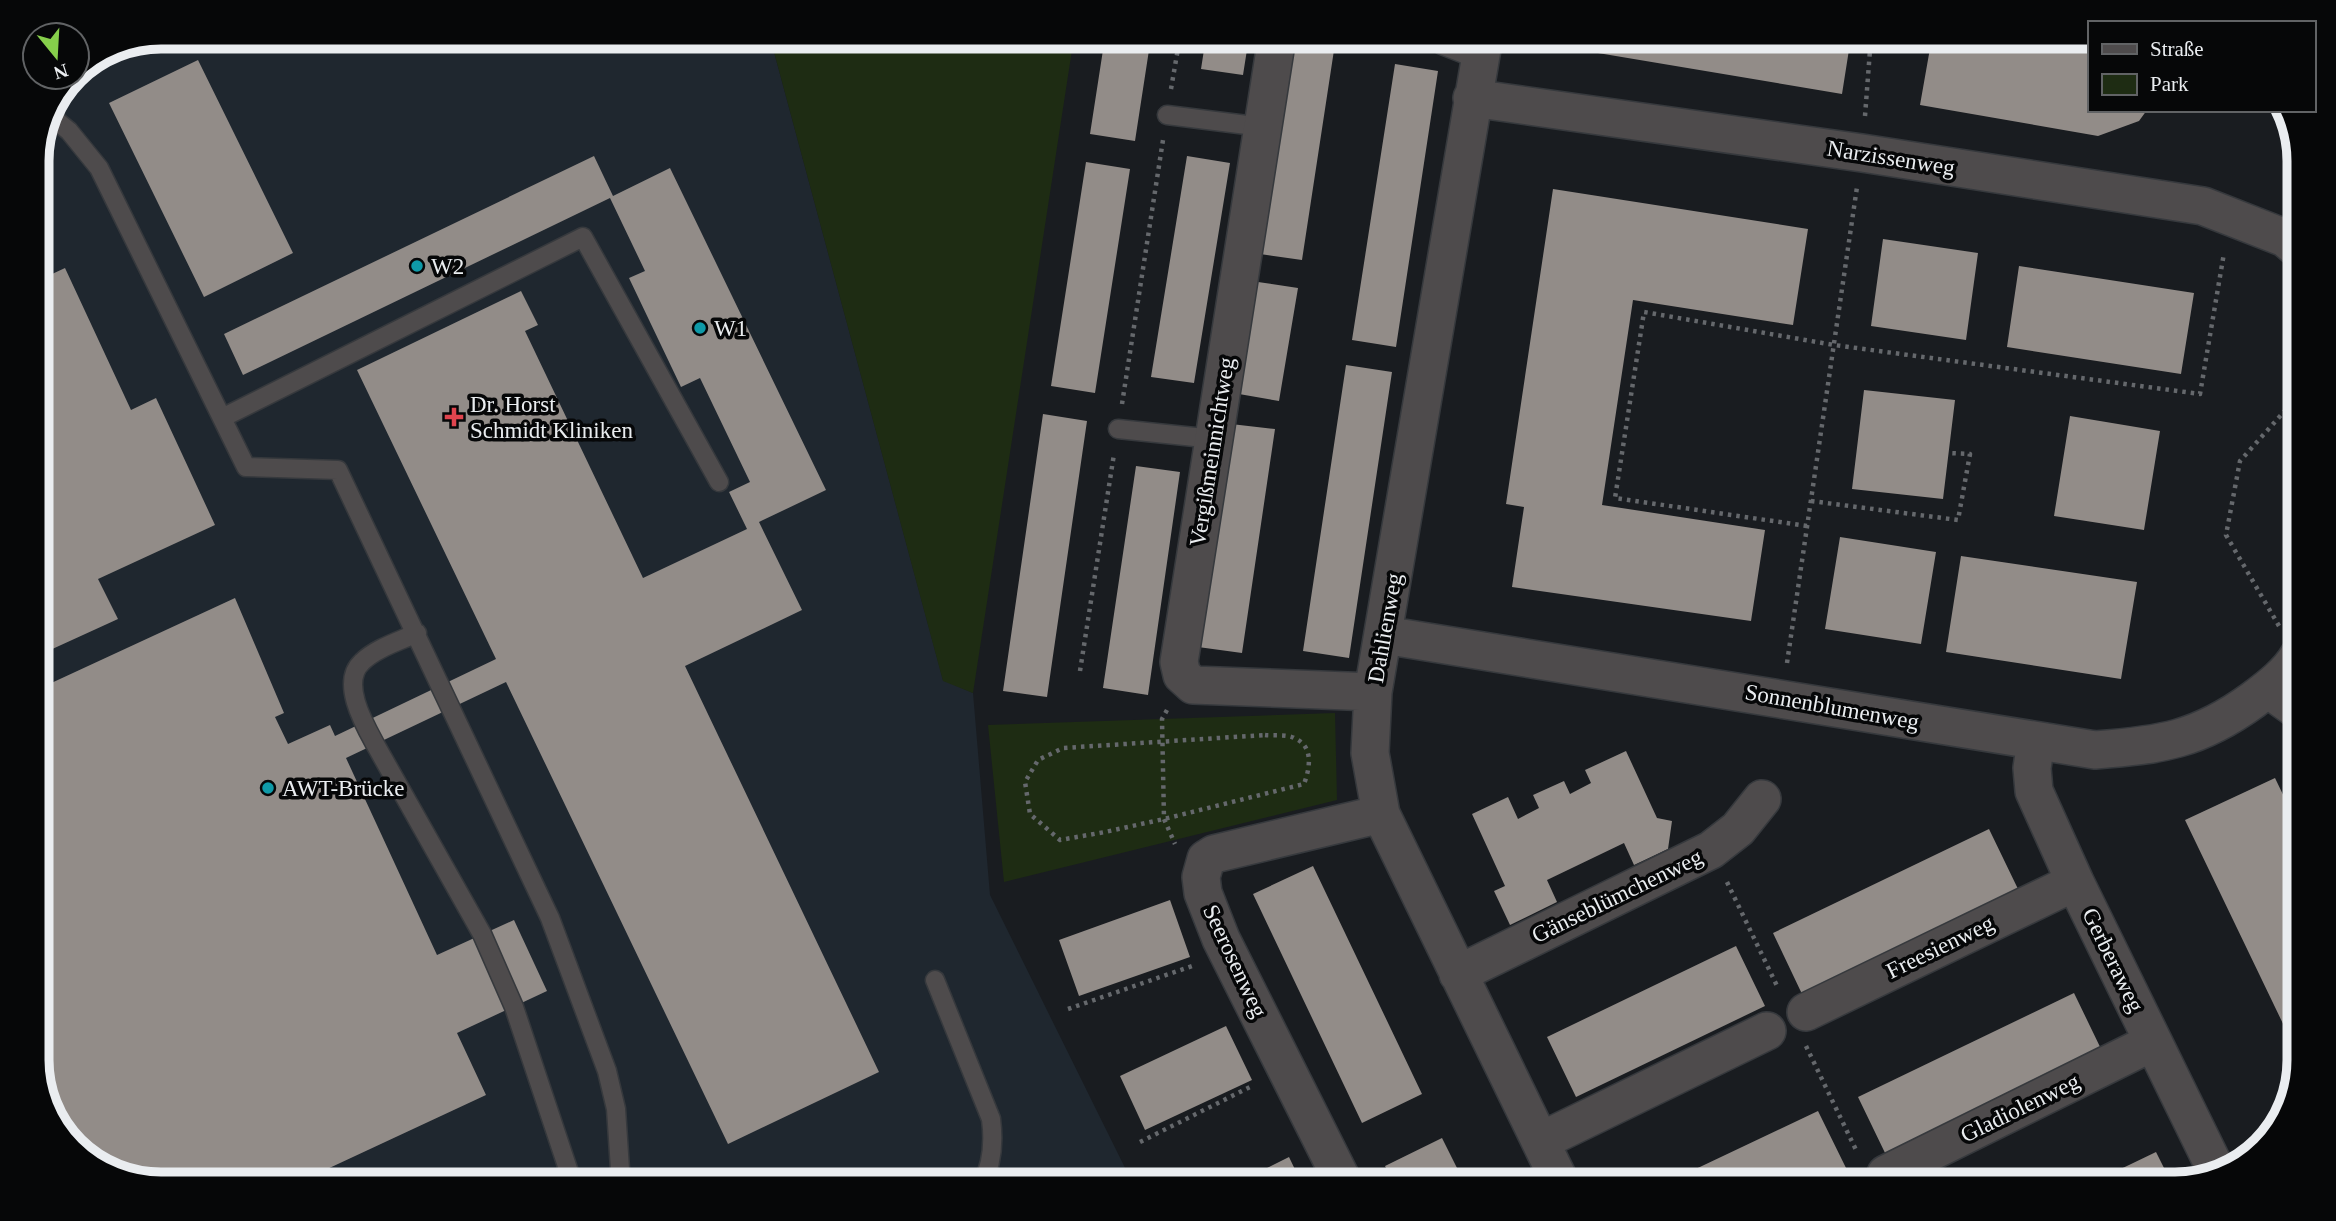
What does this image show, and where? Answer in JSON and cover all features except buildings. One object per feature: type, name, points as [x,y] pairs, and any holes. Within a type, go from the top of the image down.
[{"type":"street","name":"Vergißmeinnichtweg","points":[[1186,680],[1182,676],[1179,662],[1275,49]]},
{"type":"street","name":"Dahlienweg","points":[[1481,49],[1373,692],[1370,753],[1381,814],[1556,1172]]},
{"type":"street","name":"Narzissenweg","points":[[1472,98],[1862,153],[2203,206],[2287,240]]},
{"type":"street","name":"Sonnenblumenweg","points":[[1384,635],[2095,750],[2145,746],[2179,739],[2224,720],[2268,689],[2287,669]]},
{"type":"street","points":[[1186,680],[1193,685],[1373,692]]},
{"type":"street","points":[[2268,689],[2287,703]]},
{"type":"street","name":"Gerberaweg","points":[[2036,741],[2032,768],[2034,791],[2075,882],[2214,1165]]},
{"type":"street","name":"Gänseblümchenweg","points":[[1458,974],[1711,850],[1738,830],[1762,799]]},
{"type":"street","name":"Seerosenweg","points":[[1338,1172],[1228,954],[1203,893],[1201,877],[1206,859],[1214,854],[1381,814]]},
{"type":"street","name":"Freesienweg","points":[[1806,1012],[2075,882]]},
{"type":"street","points":[[1541,1141],[1767,1031]]},
{"type":"street","name":"Gladiolenweg","points":[[1890,1172],[2153,1042]]},
{"type":"lane","points":[[1167,115],[1263,127]]},
{"type":"lane","points":[[57,121],[69,131],[99,168],[246,467],[338,470],[550,918],[607,1071],[616,1108],[620,1172]]},
{"type":"lane","points":[[222,418],[583,237],[719,482]]},
{"type":"lane","points":[[1118,429],[1214,439]]},
{"type":"lane","points":[[417,633],[361,662],[354,677],[354,694],[369,733],[482,934],[514,1007],[569,1172]]},
{"type":"lane","points":[[934,980],[991,1119],[994,1143],[988,1172]]},
{"type":"path","points":[[1080,671],[1178,49]]},
{"type":"path","points":[[1782,698],[1862,153],[1870,49]]},
{"type":"path","points":[[1807,526],[1615,498],[1644,312],[1834,345],[2200,394],[2231,216]]},
{"type":"path","points":[[2287,409],[2241,461],[2226,535],[2287,637]]},
{"type":"path","points":[[1811,501],[1958,520],[1969,454],[1949,453]]},
{"type":"path","points":[[1186,680],[1162,719],[1164,819],[1172,841],[1201,877]]},
{"type":"path","points":[[1265,735],[1294,737],[1307,749],[1310,768],[1304,784],[1164,819],[1060,840],[1030,814],[1025,782],[1038,760],[1063,748],[1265,735]]},
{"type":"path","points":[[1068,1009],[1228,954]]},
{"type":"path","points":[[1140,1142],[1287,1069]]},
{"type":"shaded area","name":"Dr. Horst Schmidt Kliniken","points":[[161,49],[773,49],[943,680],[973,693],[990,895],[1127,1172],[161,1172],[132,1168],[99,1153],[77,1134],[68,1122],[55,1096],[49,1067],[49,154],[53,132],[72,93],[91,91],[91,74],[118,58],[139,51]]},
{"type":"green space","points":[[773,49],[1072,49],[973,693],[943,681]]},
{"type":"green space","points":[[1335,713],[1337,800],[1004,882],[988,725]]},
{"type":"place","name":"W2","points":[[417,266]]},
{"type":"place","name":"W1","points":[[700,328]]},
{"type":"place","name":"Dr. Horst Schmidt Kliniken","points":[[454,417]]},
{"type":"place","name":"AWT-Brücke","points":[[268,788]]}]
